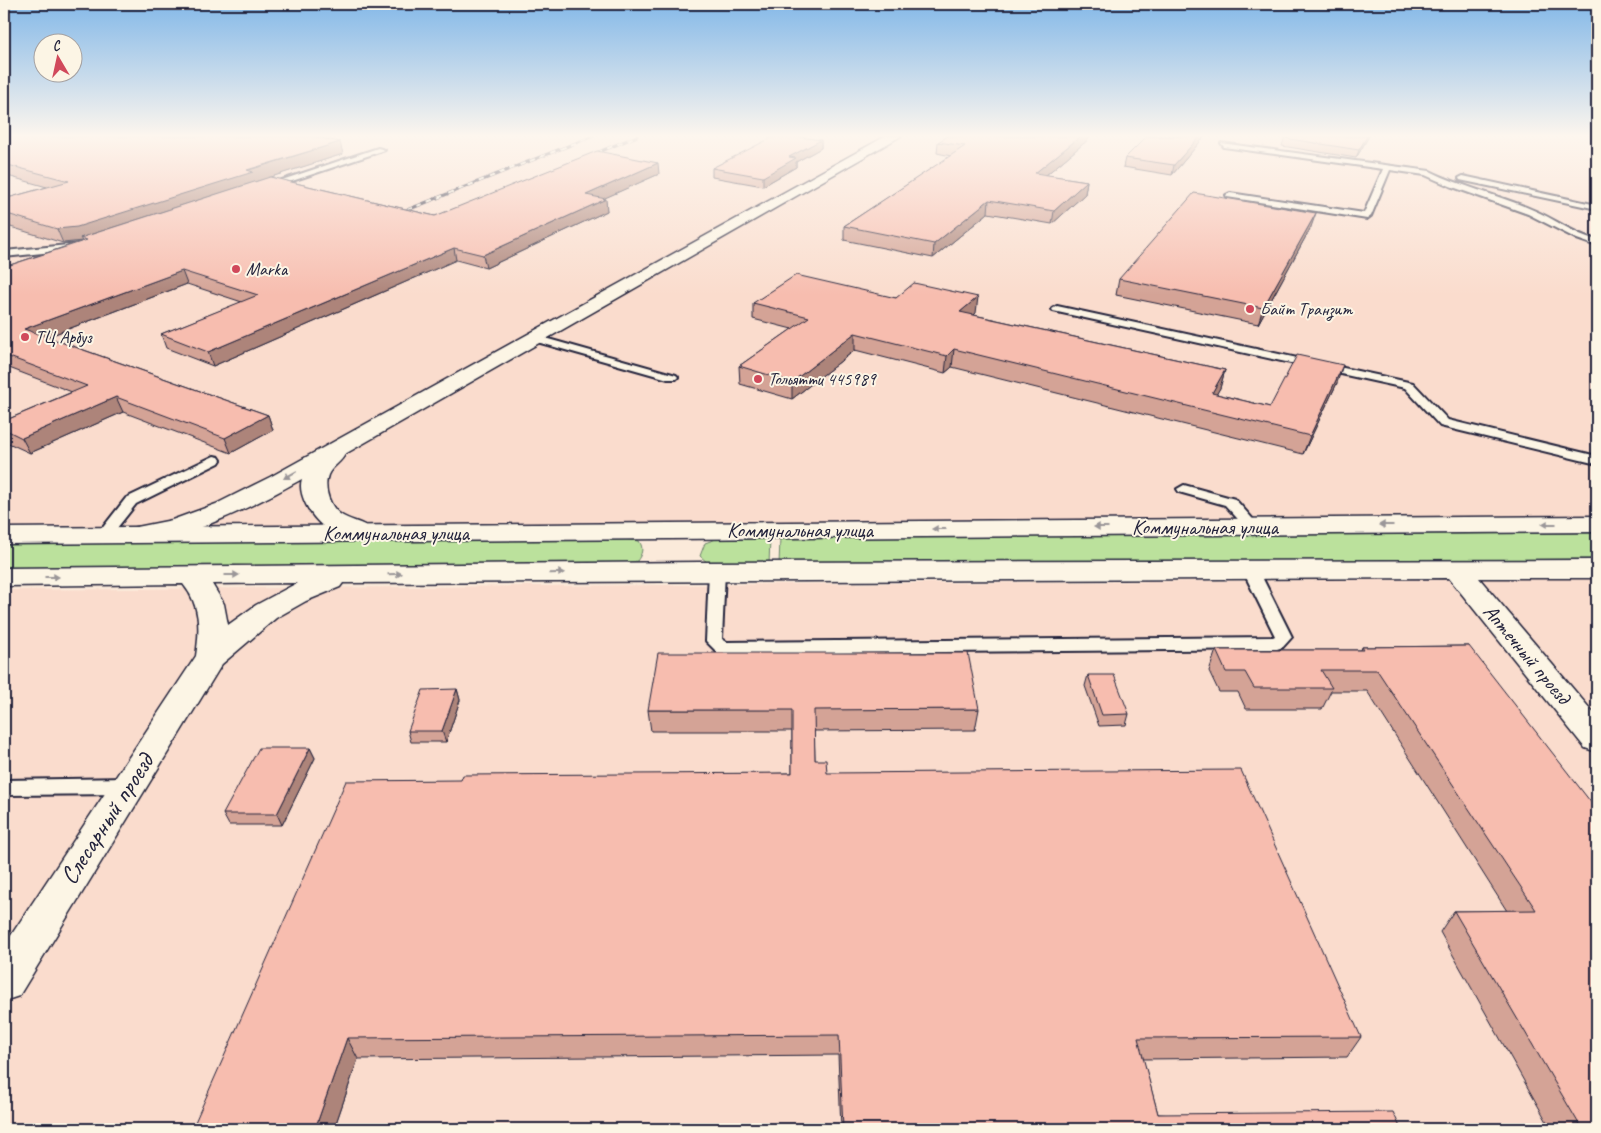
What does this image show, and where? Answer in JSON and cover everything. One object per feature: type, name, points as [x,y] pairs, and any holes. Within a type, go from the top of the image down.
[{"type":"main road","points":[[132,535],[179,526],[225,509],[348,443],[801,189]]},
{"type":"main road","points":[[348,443],[318,469],[313,483],[316,501],[332,521],[361,533]]},
{"type":"main road","name":"Коммунальная улица","points":[[4,536],[1597,524]]},
{"type":"main road","points":[[629,572],[650,561],[658,549],[654,539],[638,531]]},
{"type":"main road","points":[[701,531],[688,541],[681,550],[685,562],[709,571]]},
{"type":"main road","name":"Коммунальная улица","points":[[4,577],[709,571],[1597,569]]},
{"type":"main road","name":"Аптечный проезд","points":[[1457,570],[1595,733]]},
{"type":"main road","name":"Слесарный проезд","points":[[4,982],[211,657],[240,629],[262,612],[309,588],[348,574]]},
{"type":"main road","name":"Слесарный проезд","points":[[191,576],[204,590],[214,614],[215,630],[211,657]]},
{"type":"lane","points":[[1230,195],[1366,216],[1378,189]]},
{"type":"lane","points":[[1464,189],[1491,196],[1533,213],[1561,229],[1587,241],[1597,243]]},
{"type":"lane","points":[[1513,189],[1597,207]]},
{"type":"lane","points":[[4,254],[85,246]]},
{"type":"lane","points":[[1057,309],[1409,385],[1444,423],[1597,460]]},
{"type":"lane","points":[[534,338],[672,377]]},
{"type":"lane","points":[[104,536],[131,502],[214,460]]},
{"type":"lane","points":[[1184,489],[1230,502],[1252,526]]},
{"type":"lane","points":[[709,571],[714,641],[723,648],[1277,642],[1284,637],[1251,570]]},
{"type":"lane","points":[[4,788],[128,786]]},
{"type":"shaded area","points":[[4,189],[1597,189],[1597,524],[4,532]]},
{"type":"shaded area","points":[[1597,578],[1597,1129],[4,1129],[4,590]]},
{"type":"green space","points":[[1597,533],[1597,559],[779,565],[780,538]]},
{"type":"green space","points":[[770,538],[769,565],[708,563],[700,556],[705,543],[716,539]]},
{"type":"green space","points":[[622,539],[639,541],[642,551],[637,561],[617,565],[4,569],[4,543]]},
{"type":"building","points":[[41,189],[199,189],[77,227],[57,229],[4,213],[4,199]]},
{"type":"building","points":[[233,189],[320,189],[435,216],[503,189],[600,189],[586,195],[606,199],[483,255],[454,248],[208,352],[161,334],[258,295],[182,271],[24,329],[268,415],[225,438],[116,397],[22,438],[4,429],[4,421],[87,386],[4,355],[4,267],[87,240],[80,238]]},
{"type":"building","points":[[900,189],[1078,189],[1054,211],[989,200],[934,244],[844,226]]},
{"type":"building","points":[[1194,193],[1316,213],[1263,308],[1119,279]]},
{"type":"building","points":[[796,275],[896,298],[914,283],[978,297],[960,312],[1225,370],[1212,393],[1270,407],[1297,355],[1343,365],[1310,436],[954,349],[947,356],[855,333],[792,382],[739,366],[809,317],[753,303]]},
{"type":"building","points":[[1469,646],[1597,810],[1597,1129],[1582,1129],[1454,911],[1536,910],[1377,670],[1321,670],[1332,688],[1254,688],[1245,672],[1226,672],[1216,650],[1364,650],[1362,647]]},
{"type":"building","points":[[658,653],[968,653],[979,709],[814,710],[815,760],[826,760],[827,773],[1241,770],[1361,1037],[1138,1038],[1158,1114],[1393,1112],[1401,1129],[843,1129],[839,1035],[347,1038],[315,1129],[192,1129],[346,781],[461,780],[463,775],[792,773],[792,710],[648,710]]},
{"type":"building","points":[[1088,675],[1114,675],[1129,714],[1102,715]]},
{"type":"building","points":[[457,689],[442,731],[408,731],[423,690]]},
{"type":"building","points":[[259,748],[310,748],[277,814],[223,814]]},
{"type":"railway","points":[[397,214],[460,189]]},
{"type":"place","name":"Marka","points":[[236,269]]},
{"type":"place","name":"Байт Транзит","points":[[1250,309]]},
{"type":"place","name":"ТЦ Арбуз","points":[[25,337]]},
{"type":"place","name":"Тольятти 445989","points":[[758,379]]}]
